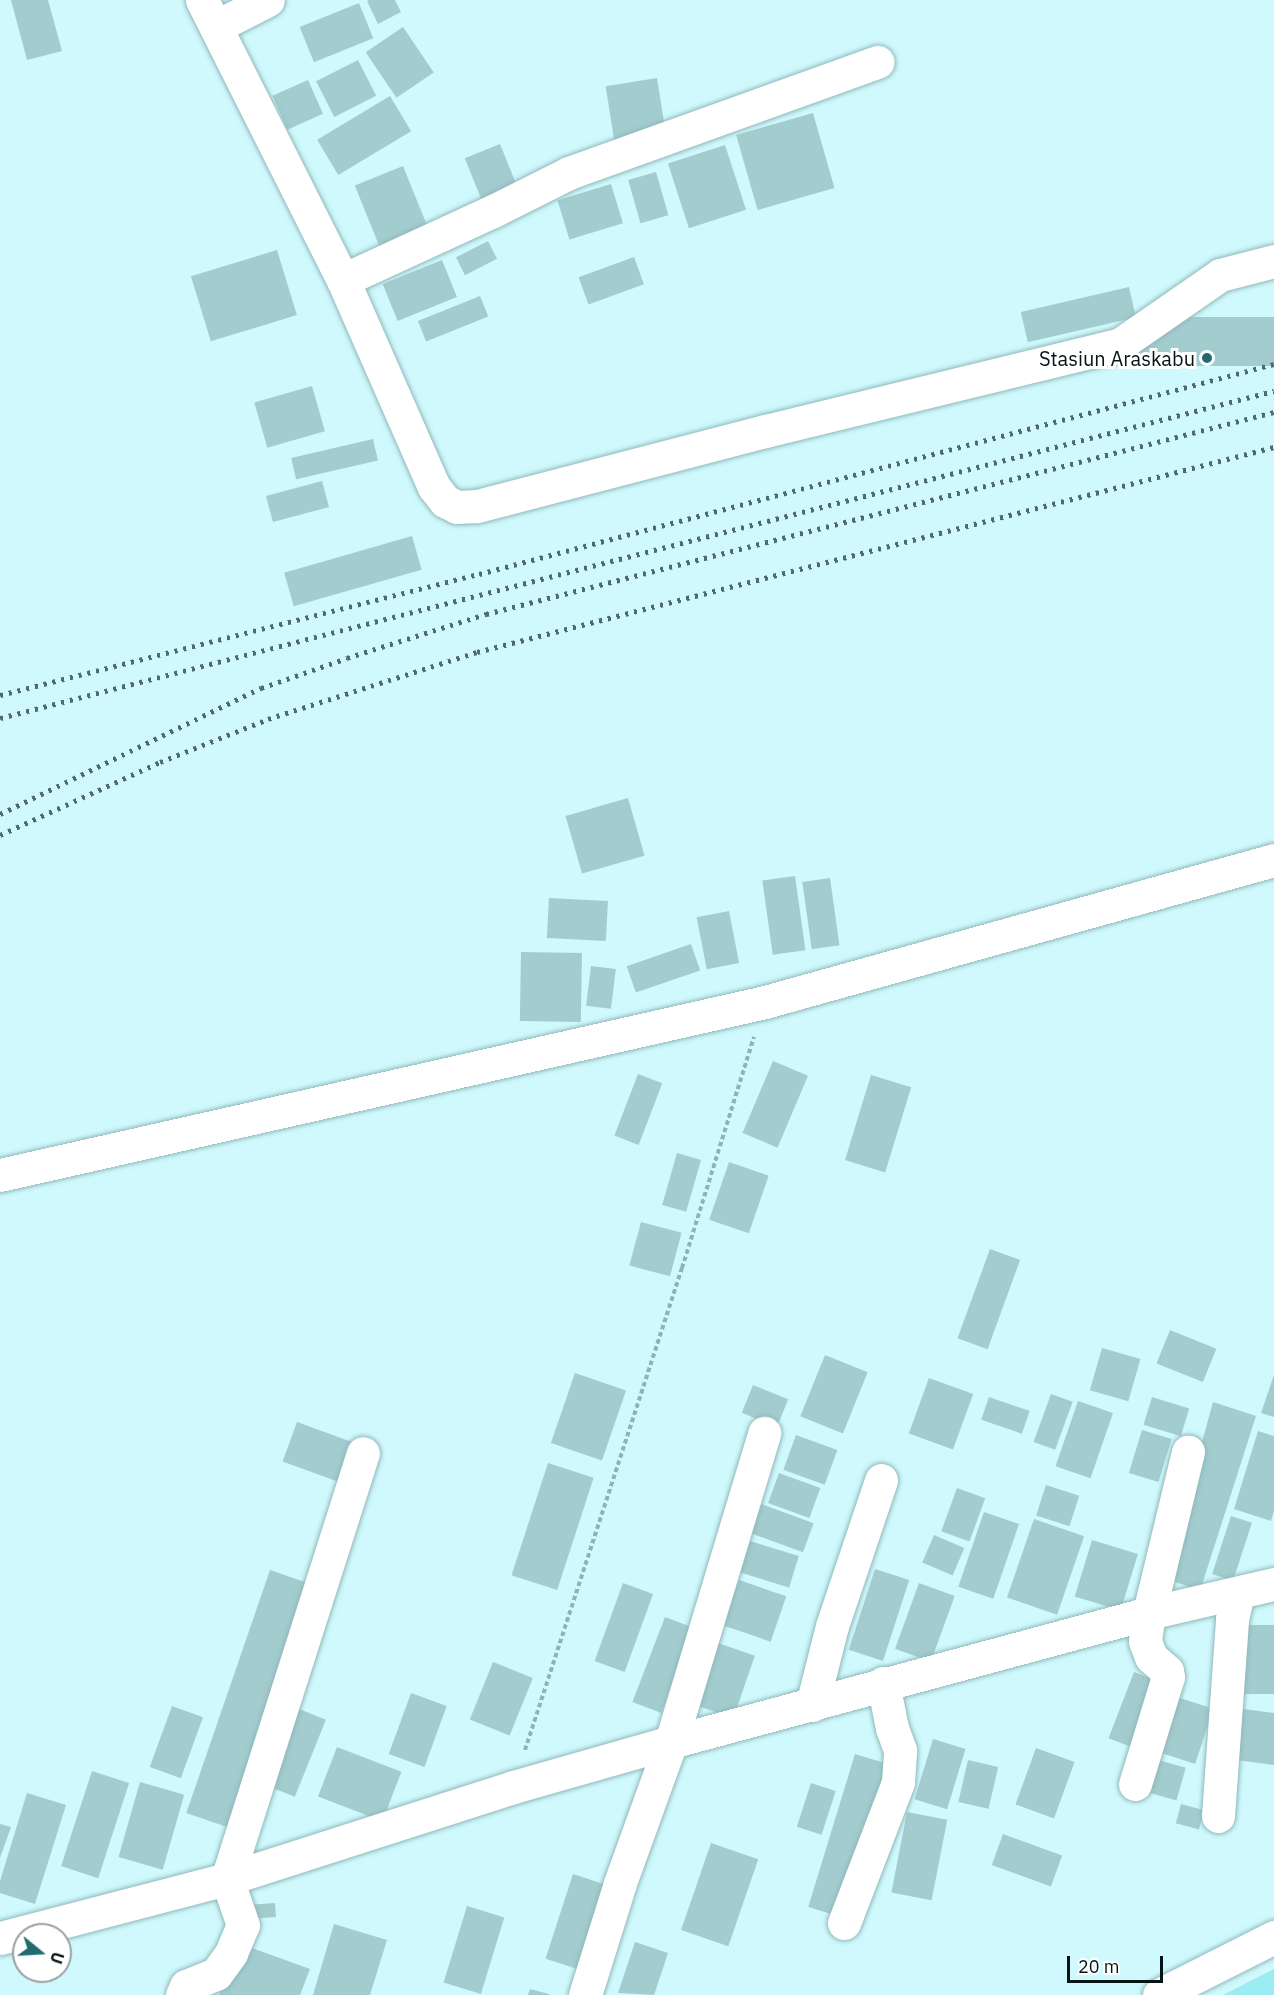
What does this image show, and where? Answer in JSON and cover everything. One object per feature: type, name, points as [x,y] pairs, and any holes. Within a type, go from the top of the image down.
[{"type":"street","points":[[268,0],[210,13],[343,280],[434,487],[445,501],[457,507],[477,506],[765,431],[1119,345],[1220,275],[1274,261]]},
{"type":"street","points":[[343,280],[493,211],[569,172],[878,62]]},
{"type":"street","points":[[0,1175],[765,1002],[1274,860]]},
{"type":"street","points":[[585,1995],[620,1883],[671,1742],[764,1433]]},
{"type":"street","points":[[1135,1784],[1168,1677],[1167,1671],[1151,1657],[1145,1641],[1149,1613],[1188,1452]]},
{"type":"street","points":[[182,1995],[186,1986],[216,1974],[231,1953],[243,1925],[227,1878],[363,1453]]},
{"type":"street","points":[[812,1705],[832,1626],[881,1480]]},
{"type":"street","points":[[0,1938],[227,1878],[513,1787],[812,1705],[883,1683],[1149,1613],[1274,1584]]},
{"type":"street","points":[[1218,1816],[1232,1619],[1238,1594]]},
{"type":"street","points":[[844,1923],[884,1826],[898,1782],[900,1750],[892,1728],[883,1683]]},
{"type":"street","points":[[1159,1995],[1274,1937]]},
{"type":"path","points":[[513,1787],[679,1280],[765,1002]]},
{"type":"shaded area","points":[[1274,1969],[1274,1995],[1223,1995]]},
{"type":"building","points":[[11,0],[48,0],[62,51],[27,60]]},
{"type":"building","points":[[395,0],[401,12],[378,24],[367,1]]},
{"type":"building","points":[[359,3],[373,38],[314,62],[300,27]]},
{"type":"building","points":[[403,27],[434,73],[396,98],[366,52]]},
{"type":"building","points":[[358,60],[376,96],[334,117],[316,81]]},
{"type":"building","points":[[657,78],[666,132],[614,140],[606,86]]},
{"type":"building","points":[[308,80],[323,114],[287,130],[272,96]]},
{"type":"building","points":[[390,96],[411,131],[338,175],[317,140]]},
{"type":"building","points":[[813,113],[834,188],[758,210],[736,135]]},
{"type":"building","points":[[500,144],[517,187],[482,201],[465,158]]},
{"type":"building","points":[[725,145],[746,210],[689,228],[668,164]]},
{"type":"building","points":[[403,166],[428,228],[380,248],[355,185]]},
{"type":"building","points":[[656,172],[668,215],[641,223],[628,180]]},
{"type":"building","points":[[611,184],[623,223],[569,240],[557,200]]},
{"type":"building","points":[[488,241],[497,259],[465,275],[456,257]]},
{"type":"building","points":[[277,250],[297,315],[211,341],[191,276]]},
{"type":"building","points":[[634,257],[644,284],[588,304],[579,277]]},
{"type":"building","points":[[442,260],[457,297],[398,321],[383,284]]},
{"type":"building","points":[[1129,287],[1136,317],[1028,342],[1021,312]]},
{"type":"building","points":[[480,296],[488,316],[426,341],[418,321]]},
{"type":"building","name":"Stasiun Araskabu","points":[[1135,317],[1274,317],[1274,366],[1135,366]]},
{"type":"building","points":[[312,386],[325,431],[267,448],[254,403]]},
{"type":"building","points":[[373,439],[378,460],[296,479],[291,458]]},
{"type":"building","points":[[322,481],[329,507],[273,522],[266,496]]},
{"type":"building","points":[[412,536],[422,570],[294,606],[284,573]]},
{"type":"building","points":[[628,798],[645,856],[582,874],[566,816]]},
{"type":"building","points":[[795,876],[805,950],[773,955],[762,881]]},
{"type":"building","points":[[830,878],[839,945],[812,949],[802,882]]},
{"type":"building","points":[[549,898],[608,901],[606,941],[547,938]]},
{"type":"building","points":[[729,911],[739,963],[707,969],[697,917]]},
{"type":"building","points":[[691,944],[700,970],[636,993],[627,966]]},
{"type":"building","points":[[521,952],[582,953],[581,1022],[520,1021]]},
{"type":"building","points":[[591,966],[616,969],[611,1009],[586,1006]]},
{"type":"building","points":[[773,1061],[808,1076],[778,1148],[743,1133]]},
{"type":"building","points":[[638,1074],[662,1083],[639,1145],[614,1136]]},
{"type":"building","points":[[871,1075],[911,1087],[885,1172],[845,1160]]},
{"type":"building","points":[[677,1153],[701,1160],[686,1212],[662,1205]]},
{"type":"building","points":[[729,1162],[769,1176],[749,1233],[709,1220]]},
{"type":"building","points":[[641,1222],[682,1233],[670,1276],[629,1265]]},
{"type":"building","points":[[990,1249],[1020,1260],[988,1349],[958,1338]]},
{"type":"building","points":[[1170,1330],[1216,1349],[1203,1382],[1157,1363]]},
{"type":"building","points":[[1102,1348],[1140,1359],[1128,1401],[1090,1390]]},
{"type":"building","points":[[825,1355],[868,1372],[843,1433],[800,1416]]},
{"type":"building","points":[[575,1373],[626,1391],[602,1461],[551,1443]]},
{"type":"building","points":[[1274,1375],[1274,1417],[1261,1413]]},
{"type":"building","points":[[929,1378],[973,1394],[953,1450],[909,1433]]},
{"type":"building","points":[[753,1385],[788,1399],[777,1427],[742,1413]]},
{"type":"building","points":[[1051,1394],[1073,1402],[1055,1450],[1034,1442]]},
{"type":"building","points":[[989,1397],[1030,1411],[1022,1434],[981,1420]]},
{"type":"building","points":[[1152,1397],[1189,1408],[1181,1436],[1144,1425]]},
{"type":"building","points":[[1078,1401],[1113,1413],[1091,1478],[1056,1466]]},
{"type":"building","points":[[1213,1402],[1256,1416],[1200,1591],[1165,1578]]},
{"type":"building","points":[[297,1422],[358,1444],[344,1484],[283,1461]]},
{"type":"building","points":[[1142,1430],[1172,1439],[1158,1482],[1129,1473]]},
{"type":"building","points":[[1258,1431],[1274,1436],[1274,1511],[1271,1521],[1234,1509]]},
{"type":"building","points":[[796,1435],[837,1450],[825,1485],[783,1470]]},
{"type":"building","points":[[548,1463],[594,1478],[557,1590],[512,1575]]},
{"type":"building","points":[[779,1473],[820,1488],[809,1518],[768,1503]]},
{"type":"building","points":[[1046,1485],[1079,1496],[1069,1526],[1036,1515]]},
{"type":"building","points":[[957,1488],[985,1498],[969,1541],[941,1531]]},
{"type":"building","points":[[761,1504],[814,1523],[803,1552],[750,1533]]},
{"type":"building","points":[[984,1512],[1019,1524],[993,1599],[958,1587]]},
{"type":"building","points":[[1231,1516],[1252,1523],[1233,1581],[1212,1574]]},
{"type":"building","points":[[1034,1519],[1084,1536],[1057,1615],[1007,1597]]},
{"type":"building","points":[[934,1535],[964,1548],[953,1576],[922,1563]]},
{"type":"building","points":[[1092,1540],[1138,1554],[1121,1610],[1075,1596]]},
{"type":"building","points":[[750,1541],[799,1556],[789,1587],[740,1573]]},
{"type":"building","points":[[875,1569],[909,1580],[883,1661],[849,1650]]},
{"type":"building","points":[[270,1570],[313,1585],[230,1828],[186,1813]]},
{"type":"building","points":[[739,1580],[786,1596],[771,1642],[723,1625]]},
{"type":"building","points":[[623,1583],[653,1594],[625,1672],[595,1661]]},
{"type":"building","points":[[919,1583],[955,1596],[931,1662],[895,1649]]},
{"type":"building","points":[[665,1617],[694,1628],[661,1713],[632,1702]]},
{"type":"building","points":[[1241,1625],[1274,1625],[1274,1694],[1241,1694]]},
{"type":"building","points":[[718,1643],[755,1656],[733,1718],[697,1705]]},
{"type":"building","points":[[493,1662],[533,1678],[510,1736],[470,1719]]},
{"type":"building","points":[[1134,1672],[1162,1683],[1137,1749],[1109,1738]]},
{"type":"building","points":[[411,1693],[447,1706],[424,1767],[389,1754]]},
{"type":"building","points":[[1177,1697],[1213,1709],[1195,1764],[1159,1752]]},
{"type":"building","points":[[172,1706],[203,1717],[181,1778],[150,1767]]},
{"type":"building","points":[[299,1709],[326,1720],[295,1797],[268,1786]]},
{"type":"building","points":[[1243,1709],[1274,1713],[1274,1765],[1236,1760]]},
{"type":"building","points":[[933,1739],[966,1749],[947,1809],[915,1799]]},
{"type":"building","points":[[337,1747],[401,1772],[382,1821],[318,1796]]},
{"type":"building","points":[[1036,1748],[1075,1762],[1054,1818],[1015,1804]]},
{"type":"building","points":[[855,1754],[890,1765],[844,1918],[808,1907]]},
{"type":"building","points":[[1155,1759],[1186,1768],[1176,1801],[1146,1792]]},
{"type":"building","points":[[968,1760],[998,1767],[989,1809],[958,1802]]},
{"type":"building","points":[[92,1771],[129,1783],[98,1878],[61,1866]]},
{"type":"building","points":[[140,1782],[184,1795],[163,1870],[119,1857]]},
{"type":"building","points":[[811,1783],[836,1791],[822,1835],[797,1827]]},
{"type":"building","points":[[27,1793],[66,1805],[35,1904],[0,1893],[0,1881]]},
{"type":"building","points":[[1181,1804],[1204,1810],[1199,1830],[1176,1823]]},
{"type":"building","points":[[907,1812],[947,1820],[932,1900],[891,1892]]},
{"type":"building","points":[[0,1824],[11,1827],[0,1858]]},
{"type":"building","points":[[1003,1834],[1062,1856],[1051,1887],[992,1865]]},
{"type":"building","points":[[711,1843],[758,1859],[728,1946],[681,1930]]},
{"type":"building","points":[[573,1874],[612,1887],[584,1971],[545,1959]]},
{"type":"building","points":[[275,1903],[276,1917],[251,1919],[250,1905]]},
{"type":"building","points":[[467,1906],[504,1917],[481,1994],[444,1983]]},
{"type":"building","points":[[334,1924],[387,1940],[370,1995],[313,1995]]},
{"type":"building","points":[[635,1942],[668,1953],[654,1995],[618,1993]]},
{"type":"building","points":[[238,1943],[310,1969],[300,1995],[219,1995]]},
{"type":"building","points":[[530,1989],[549,1994],[549,1995],[528,1995]]},
{"type":"railway","points":[[0,695],[479,574],[1274,364]]},
{"type":"railway","points":[[0,718],[1274,391]]},
{"type":"railway","points":[[0,814],[261,688],[486,614],[1274,412]]},
{"type":"railway","points":[[0,835],[160,762],[268,719],[477,652],[1274,447]]},
{"type":"place","name":"Stasiun Araskabu","points":[[1207,358]]}]
